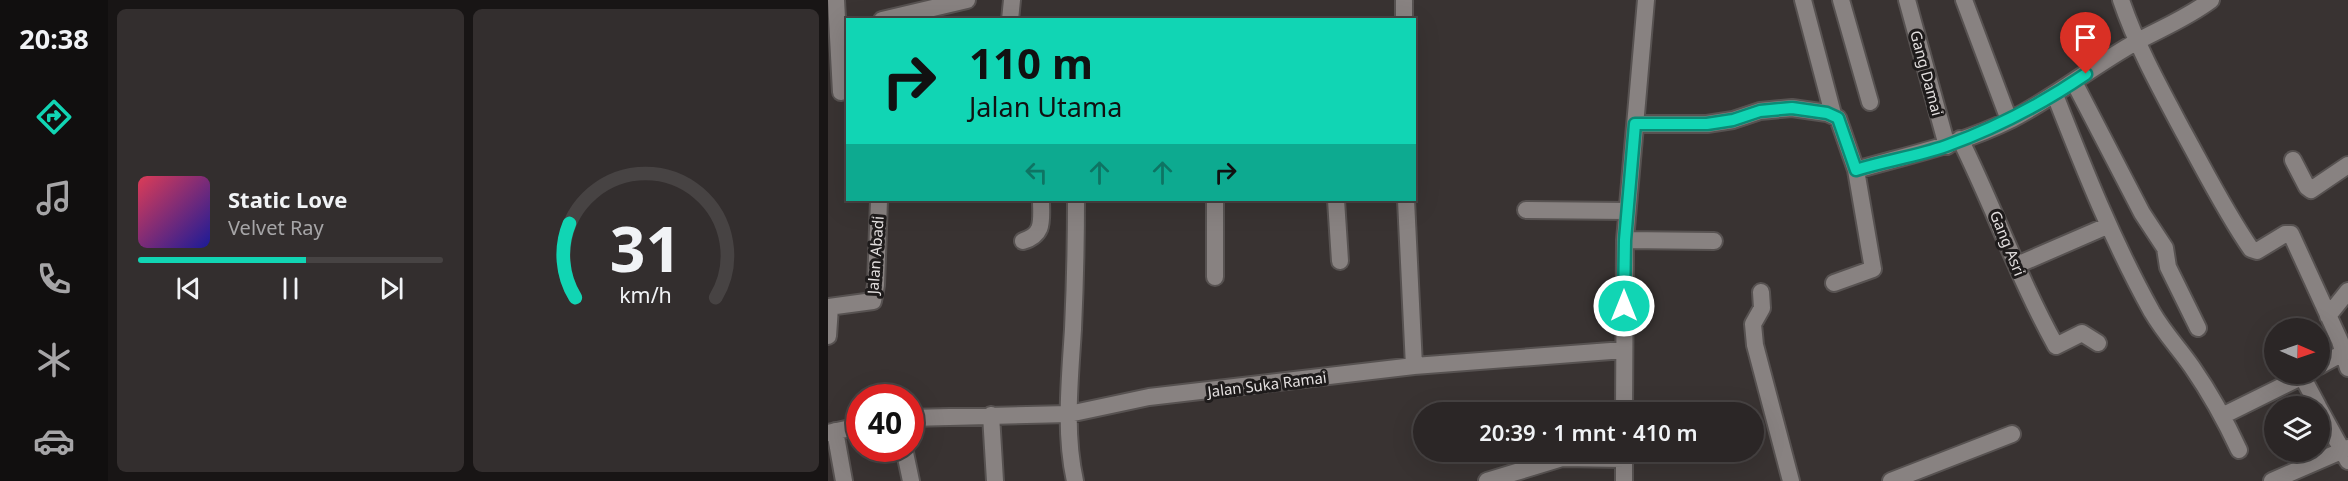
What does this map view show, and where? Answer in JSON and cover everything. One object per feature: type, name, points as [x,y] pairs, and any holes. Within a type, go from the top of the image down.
[{"type":"street","points":[[836,0],[841,92]]},
{"type":"street","points":[[888,18],[908,11],[967,0]]},
{"type":"street","points":[[1010,18],[1012,0]]},
{"type":"street","points":[[1404,0],[1404,18]]},
{"type":"street","points":[[1624,402],[1625,240],[1646,0]]},
{"type":"street","points":[[1803,0],[1833,114],[1840,124],[1856,170],[1873,269],[1834,283]]},
{"type":"street","points":[[1842,0],[1870,102]]},
{"type":"street","name":"Gang Damai","points":[[1907,0],[1954,142]]},
{"type":"street","points":[[1964,0],[2009,120]]},
{"type":"street","points":[[2121,0],[2137,42],[2218,196],[2251,249],[2257,251],[2285,234],[2291,234],[2346,361],[2330,364]]},
{"type":"street","points":[[1856,170],[1954,142],[2009,120],[2055,95],[2137,42],[2190,16],[2211,0]]},
{"type":"street","points":[[2074,82],[2142,213],[2165,248],[2168,267],[2198,328]]},
{"type":"street","points":[[2055,95],[2107,226],[2152,311],[2173,346],[2191,366],[2240,450]]},
{"type":"street","points":[[1635,124],[1707,124],[1733,120],[1760,111],[1792,108],[1833,114]]},
{"type":"street","name":"Gang Asri","points":[[1954,142],[1990,200],[2017,265],[2056,346],[2082,333],[2098,343]]},
{"type":"street","points":[[2293,160],[2307,187],[2311,190],[2348,165]]},
{"type":"street","name":"Jalan Abadi","points":[[829,307],[873,301],[876,285],[879,201]]},
{"type":"street","points":[[1023,241],[1032,238],[1039,231],[1041,201]]},
{"type":"street","points":[[1075,481],[1070,455],[1069,414],[1076,201]]},
{"type":"street","points":[[1215,201],[1215,277]]},
{"type":"street","points":[[1336,201],[1340,261]]},
{"type":"street","points":[[1406,201],[1414,366]]},
{"type":"street","points":[[1526,210],[1628,212]]},
{"type":"street","points":[[2017,265],[2107,226]]},
{"type":"street","points":[[1625,240],[1714,241]]},
{"type":"street","points":[[2328,316],[2348,291]]},
{"type":"street","points":[[1761,292],[1762,308],[1753,324],[1755,345],[1791,481]]},
{"type":"street","points":[[828,336],[829,307]]},
{"type":"street","name":"Jalan Suka Ramai","points":[[924,417],[1069,414],[1149,397],[1414,366],[1624,350]]},
{"type":"street","points":[[2222,416],[2286,384]]},
{"type":"street","points":[[991,415],[995,481]]},
{"type":"street","points":[[2272,481],[2346,454],[2330,426]]},
{"type":"street","points":[[844,481],[831,432],[846,429]]},
{"type":"street","points":[[1895,480],[2012,434]]},
{"type":"street","points":[[907,462],[911,481]]},
{"type":"street","points":[[1487,481],[1549,462]]},
{"type":"street","points":[[1624,462],[1624,481]]},
{"type":"route","points":[[1624,306],[1625,240],[1635,124],[1707,124],[1733,120],[1760,111],[1792,108],[1816,110],[1833,114],[1838,118],[1856,170],[1947,146],[2009,120],[2055,95],[2086,74]]}]
